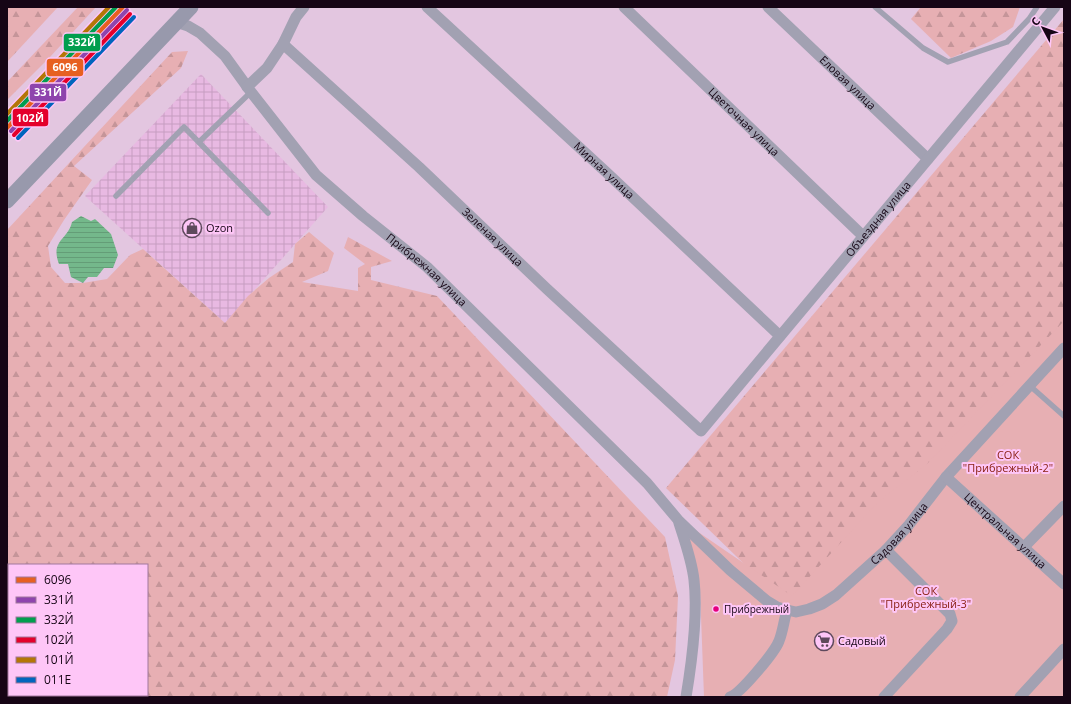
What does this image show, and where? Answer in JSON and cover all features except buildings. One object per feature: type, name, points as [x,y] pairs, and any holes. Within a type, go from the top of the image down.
[{"type":"street","points":[[7,201],[191,7]]},
{"type":"street","points":[[249,89],[267,68],[283,44],[296,17],[304,7]]},
{"type":"street","name":"Мирная улица","points":[[427,7],[780,336]]},
{"type":"street","name":"Еловая улица","points":[[768,7],[928,159]]},
{"type":"street","name":"Объездная улица","points":[[701,431],[1055,7]]},
{"type":"street","name":"Цветочная улица","points":[[631,9],[863,236]]},
{"type":"street","name":"Прибрежная улица","points":[[176,22],[188,26],[200,33],[215,46],[316,175],[363,216],[427,267],[647,484],[678,521],[730,570],[760,596],[777,607],[787,610]]},
{"type":"street","name":"Зеленая улица","points":[[283,44],[419,167],[547,289],[701,431]]},
{"type":"street","name":"Садовая улица","points":[[787,610],[796,612],[822,604],[836,595],[886,550],[908,526],[946,477],[1064,348]]},
{"type":"street","name":"Центральная улица","points":[[946,477],[1064,584]]},
{"type":"street","points":[[1024,547],[1064,506]]},
{"type":"street","points":[[678,521],[690,558],[696,599],[690,696]]},
{"type":"street","points":[[884,697],[947,629],[952,621],[950,614],[886,550]]},
{"type":"street","points":[[730,697],[732,697],[743,687],[779,642],[787,610]]},
{"type":"street","points":[[1020,697],[1064,649]]},
{"type":"lane","points":[[875,7],[923,48],[948,62],[1006,42],[1029,19],[1037,7]]},
{"type":"lane","points":[[199,142],[249,89]]},
{"type":"lane","points":[[116,196],[184,127],[268,213]]},
{"type":"lane","points":[[1029,385],[1064,416]]},
{"type":"shaded area","points":[[201,74],[328,207],[225,323],[85,196]]},
{"type":"shaded area","points":[[81,216],[91,221],[95,219],[111,234],[118,255],[113,268],[104,268],[97,277],[88,277],[83,283],[71,277],[68,264],[59,264],[57,256],[58,245],[67,233],[72,222]]},
{"type":"green space","points":[[7,7],[58,7],[7,62]]},
{"type":"green space","points":[[78,7],[96,7],[50,57],[7,100],[7,82]]},
{"type":"green space","points":[[921,7],[1020,7],[1013,27],[991,41],[951,58],[911,19]]},
{"type":"green space","points":[[1064,19],[1064,326],[798,601],[776,595],[666,488]]},
{"type":"green space","points":[[188,51],[181,68],[74,166],[92,180],[48,246],[51,267],[65,283],[83,283],[107,279],[130,255],[143,249],[225,323],[248,296],[269,278],[293,262],[295,244],[309,232],[334,253],[328,271],[302,282],[358,291],[358,268],[365,264],[344,248],[348,237],[392,261],[371,267],[371,280],[437,296],[665,537],[678,596],[675,660],[667,697],[7,697],[7,230],[172,52]]},
{"type":"green space","name":"СОК \"Прибрежный-3\"","points":[[1064,321],[1064,697],[704,697],[700,589],[685,523],[792,596],[878,502],[926,465]]},
{"type":"railway","points":[[7,114],[110,7]]},
{"type":"transit line","name":"101Й","points":[[7,114],[109,7]]},
{"type":"transit line","name":"332Й","points":[[7,121],[116,7]]},
{"type":"transit line","name":"6096","points":[[7,128],[123,7]]},
{"type":"transit line","name":"331Й","points":[[11,131],[127,10]]},
{"type":"transit line","name":"102Й","points":[[14,135],[130,14]]},
{"type":"transit line","name":"011Е","points":[[18,138],[134,17]]},
{"type":"place","name":"Ozon","points":[[192,228]]},
{"type":"place","name":"Прибрежный","points":[[716,609]]},
{"type":"place","name":"Садовый","points":[[824,641]]},
{"type":"park label","name":"СОК \"Прибрежный-2\"","points":[[1008,461]]}]
